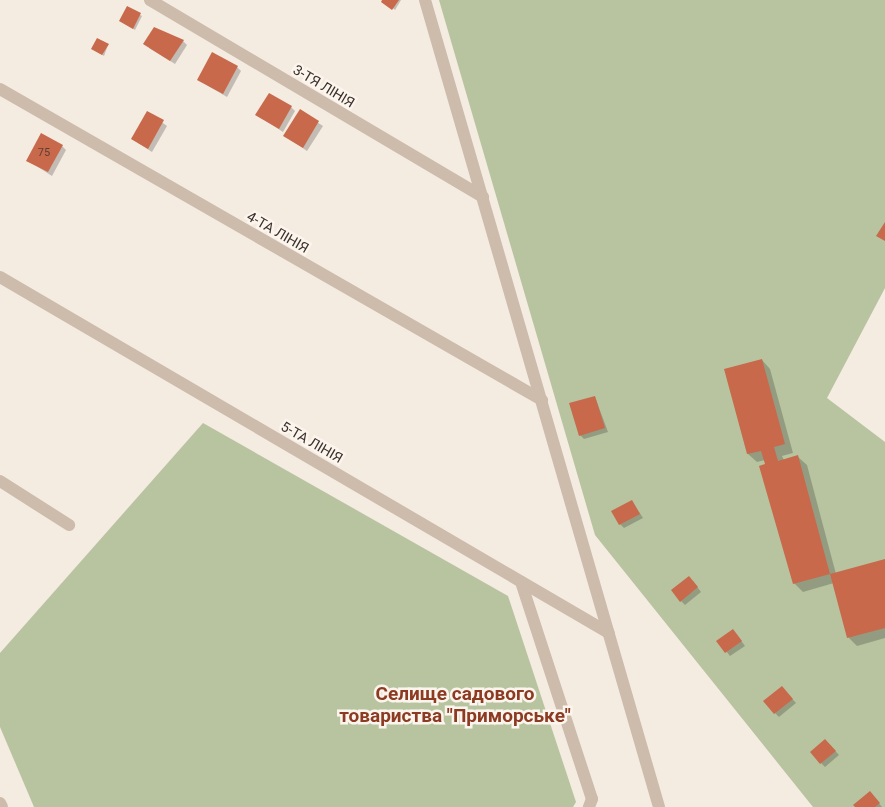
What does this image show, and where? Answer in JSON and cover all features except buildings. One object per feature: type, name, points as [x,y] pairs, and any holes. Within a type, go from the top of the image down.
[{"type":"street","name":"3-ТЯ ЛІНІЯ","points":[[150,0],[483,197]]},
{"type":"street","points":[[425,0],[660,807]]},
{"type":"street","name":"4-ТА ЛІНІЯ","points":[[0,90],[542,400]]},
{"type":"street","name":"5-ТА ЛІНІЯ","points":[[0,277],[609,633]]},
{"type":"street","points":[[0,481],[69,525]]},
{"type":"street","points":[[521,582],[592,799],[589,807]]},
{"type":"street","points":[[0,803],[2,807]]},
{"type":"green space","points":[[439,0],[885,0],[885,288],[827,398],[885,442],[885,807],[813,807],[595,535]]},
{"type":"green space","points":[[203,423],[508,596],[576,802],[573,807],[34,807],[0,727],[0,653]]},
{"type":"district","name":"Селище садового товариства \"Приморське\"","points":[[455,705]]}]
